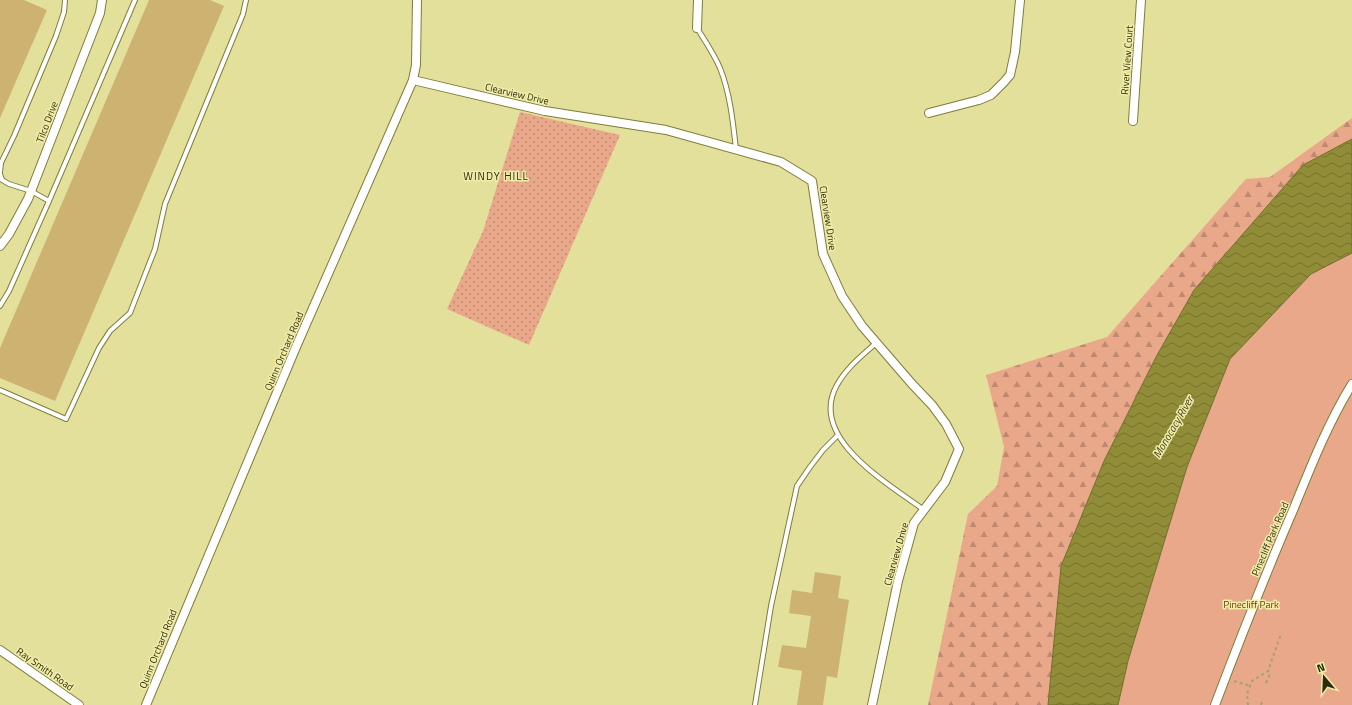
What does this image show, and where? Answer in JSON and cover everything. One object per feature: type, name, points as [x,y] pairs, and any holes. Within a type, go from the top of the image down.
[{"type":"street","name":"Tilco Drive","points":[[0,246],[9,234],[31,191],[100,13],[102,0]]},
{"type":"street","name":"Quinn Orchard Road","points":[[146,705],[293,354],[413,80],[416,65],[417,0]]},
{"type":"street","points":[[697,28],[698,0]]},
{"type":"street","points":[[929,113],[991,95],[1010,75],[1015,52],[1020,0]]},
{"type":"street","name":"River View Court","points":[[1133,121],[1141,0]]},
{"type":"street","name":"Clearview Drive","points":[[413,80],[545,111],[666,130],[781,162],[812,182],[823,254],[842,296],[862,326],[932,405],[946,424],[959,449],[945,482],[914,523],[898,581],[872,705]]},
{"type":"street","name":"Pinecliff Park Road","points":[[1215,705],[1247,620],[1316,454],[1334,416],[1352,384]]},
{"type":"street","name":"Ray Smith Road","points":[[0,650],[79,705]]},
{"type":"lane","points":[[49,201],[31,191],[1,179],[0,173],[1,163],[56,36],[64,12],[65,0]]},
{"type":"lane","points":[[0,306],[9,291],[49,201],[135,0]]},
{"type":"lane","points":[[0,390],[66,419],[98,348],[110,331],[130,314],[155,249],[166,204],[242,14],[246,0]]},
{"type":"lane","points":[[697,28],[719,67],[726,86],[734,126],[736,150]]},
{"type":"lane","points":[[877,343],[852,366],[837,384],[831,399],[830,412],[837,436],[861,464],[924,510]]},
{"type":"lane","points":[[755,705],[771,606],[797,486],[823,450],[837,436]]},
{"type":"path","points":[[1266,683],[1270,674],[1268,671],[1281,634]]},
{"type":"path","points":[[1248,705],[1247,694],[1252,681],[1268,671]]},
{"type":"path","points":[[1226,678],[1250,686]]},
{"type":"green space","points":[[520,112],[620,135],[529,345],[447,309],[483,231]]},
{"type":"green space","points":[[1352,118],[1352,139],[1303,165],[1194,290],[1156,357],[1104,461],[1061,566],[1048,705],[928,705],[968,514],[997,486],[1004,447],[986,375],[1107,337],[1246,179],[1270,177]]},
{"type":"green space","name":"Pinecliff Park","points":[[1352,250],[1352,705],[1118,705],[1128,661],[1187,467],[1230,359],[1311,274]]},
{"type":"water","name":"Monocacy River","points":[[1352,139],[1352,253],[1311,274],[1230,359],[1187,467],[1128,661],[1118,705],[1048,705],[1061,566],[1104,461],[1156,357],[1194,290],[1303,165]]},
{"type":"building","points":[[0,0],[24,0],[47,10],[0,118]]},
{"type":"building","points":[[149,0],[210,0],[224,6],[55,401],[0,378],[0,348]]},
{"type":"building","points":[[815,572],[841,576],[838,598],[849,600],[837,678],[827,676],[823,705],[797,705],[802,671],[778,667],[782,645],[806,648],[811,616],[789,613],[792,590],[812,593]]},
{"type":"district","name":"WINDY HILL","points":[[496,176]]}]
